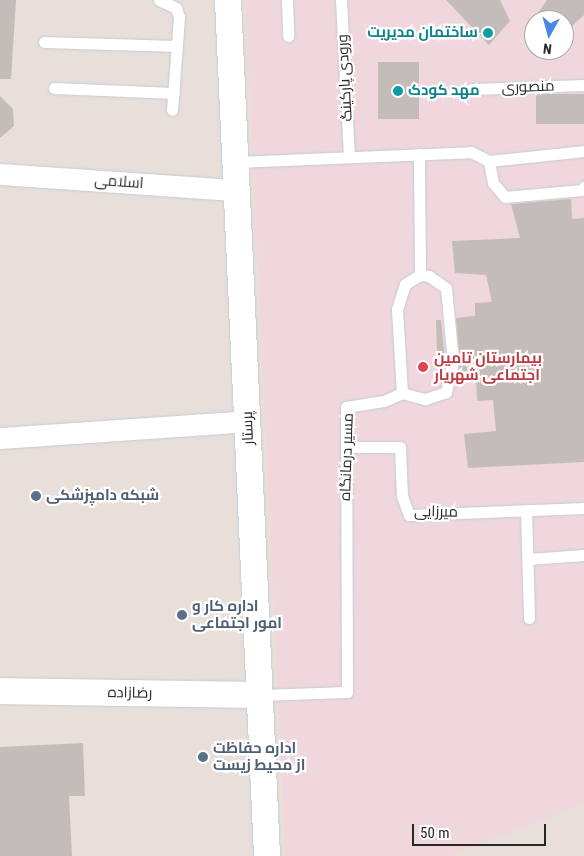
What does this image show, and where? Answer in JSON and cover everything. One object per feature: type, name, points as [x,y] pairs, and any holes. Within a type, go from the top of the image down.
[{"type":"street","name":"پرستار","points":[[228,0],[267,856]]},
{"type":"street","name":"اسلامی","points":[[0,174],[237,190]]},
{"type":"street","points":[[0,438],[247,421]]},
{"type":"street","name":"رضازاده","points":[[0,691],[260,694]]},
{"type":"lane","points":[[159,0],[176,8],[179,17],[172,110]]},
{"type":"lane","points":[[287,0],[288,36]]},
{"type":"lane","name":"ورودی پارکینگ","points":[[341,0],[349,157]]},
{"type":"lane","points":[[44,42],[177,46]]},
{"type":"lane","name":"منصوری","points":[[471,88],[584,85]]},
{"type":"lane","points":[[54,88],[174,93]]},
{"type":"lane","points":[[236,162],[471,152],[489,161],[584,151]]},
{"type":"lane","points":[[419,154],[420,275]]},
{"type":"lane","points":[[489,161],[493,183],[505,197],[582,190],[584,187]]},
{"type":"lane","points":[[420,275],[429,276],[446,288],[453,362],[446,392],[425,400],[402,393],[397,309],[405,284],[420,275]]},
{"type":"lane","name":"مسیر درمانگاه","points":[[260,694],[347,692],[346,407],[384,401],[402,393]]},
{"type":"lane","name":"میرزایی","points":[[346,447],[400,447],[402,496],[409,515],[584,508]]},
{"type":"lane","points":[[526,510],[529,618]]},
{"type":"lane","points":[[528,559],[584,555]]},
{"type":"shaded area","name":"بیمارستان تامین اجتماعی شهریار","points":[[245,0],[584,0],[584,804],[450,856],[285,856]]},
{"type":"building","points":[[0,0],[16,0],[11,79],[0,79]]},
{"type":"building","name":"ساختمان مدیریت","points":[[446,0],[500,0],[510,21],[489,45]]},
{"type":"building","points":[[547,0],[584,0],[584,15],[574,24],[574,10],[540,10]]},
{"type":"building","name":"مهد کودک","points":[[378,62],[419,62],[419,119],[378,119]]},
{"type":"building","points":[[536,94],[584,94],[584,124],[536,124]]},
{"type":"building","points":[[0,96],[13,109],[14,126],[0,138]]},
{"type":"building","points":[[571,199],[572,219],[584,218],[584,462],[468,468],[464,434],[496,431],[493,400],[477,401],[476,377],[457,379],[460,362],[456,318],[475,316],[475,303],[492,302],[486,275],[455,273],[452,241],[520,238],[511,204]]},
{"type":"building","points":[[436,320],[441,320],[445,361],[441,381],[438,381]]},
{"type":"building","points":[[83,743],[85,796],[69,796],[72,856],[0,856],[0,747]]},
{"type":"place","name":"ساختمان مدیریت","points":[[488,33]]},
{"type":"place","name":"مهد کودک","points":[[398,91]]},
{"type":"place","name":"بیمارستان تامین اجتماعی شهریار","points":[[423,367]]},
{"type":"place","name":"شبکه دامپزشکی","points":[[36,496]]},
{"type":"place","name":"اداره کار و امور اجتماعی","points":[[182,615]]},
{"type":"place","name":"اداره حفاظت از محیط زیست","points":[[203,757]]}]
